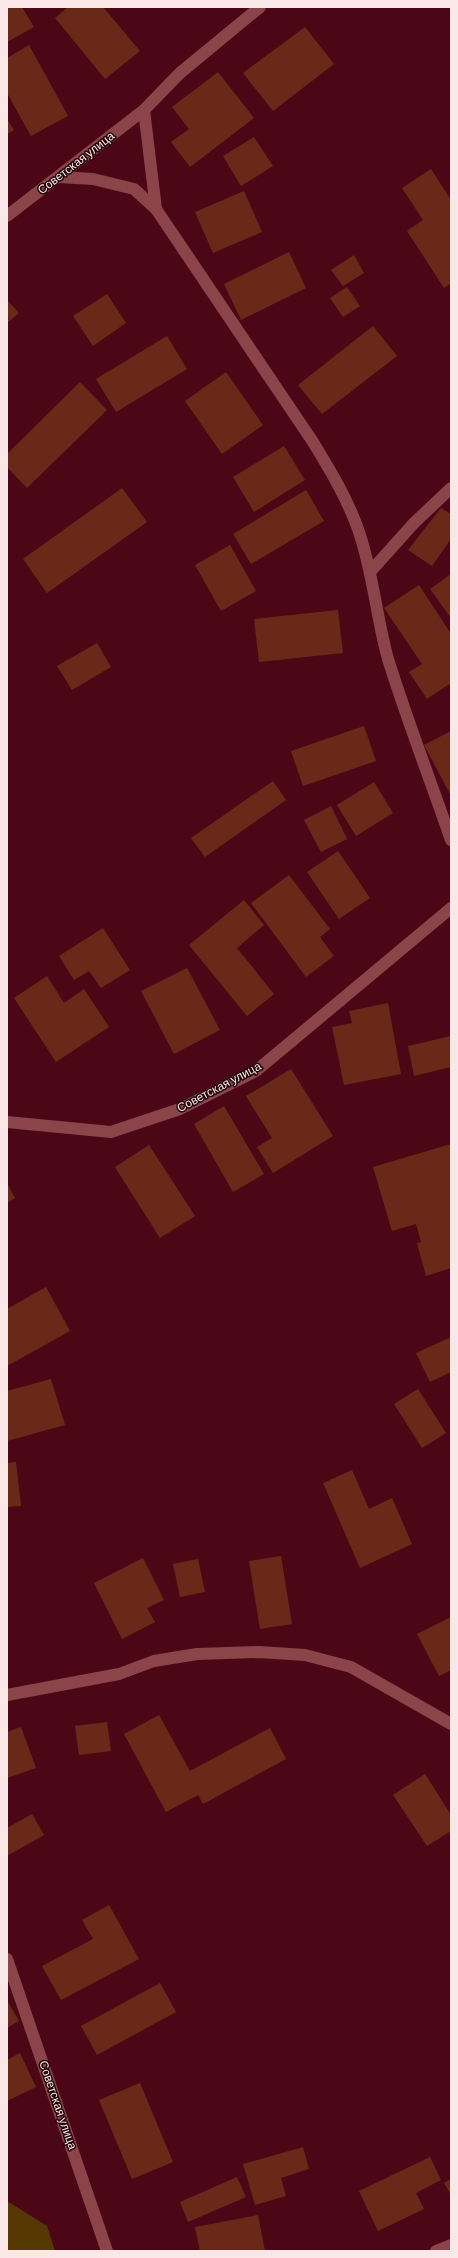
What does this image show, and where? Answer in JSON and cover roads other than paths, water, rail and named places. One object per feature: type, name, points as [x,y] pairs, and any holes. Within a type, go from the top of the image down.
[{"type":"street","name":"Советская улица","points":[[7,216],[144,110],[180,73],[260,7]]},
{"type":"street","points":[[144,110],[156,209]]},
{"type":"street","points":[[59,177],[93,179],[134,189],[156,209],[313,442],[336,480],[358,528],[370,572],[376,610],[388,659],[451,840]]},
{"type":"street","points":[[370,572],[414,523],[451,488]]},
{"type":"street","name":"Советская улица","points":[[7,1122],[111,1132],[180,1109],[256,1071],[451,908]]},
{"type":"street","points":[[7,1695],[119,1674],[154,1660],[197,1654],[259,1652],[305,1654],[352,1667],[451,1724]]},
{"type":"street","name":"Советская улица","points":[[7,1959],[107,2251]]},
{"type":"street","points":[[436,2251],[451,2245]]}]
